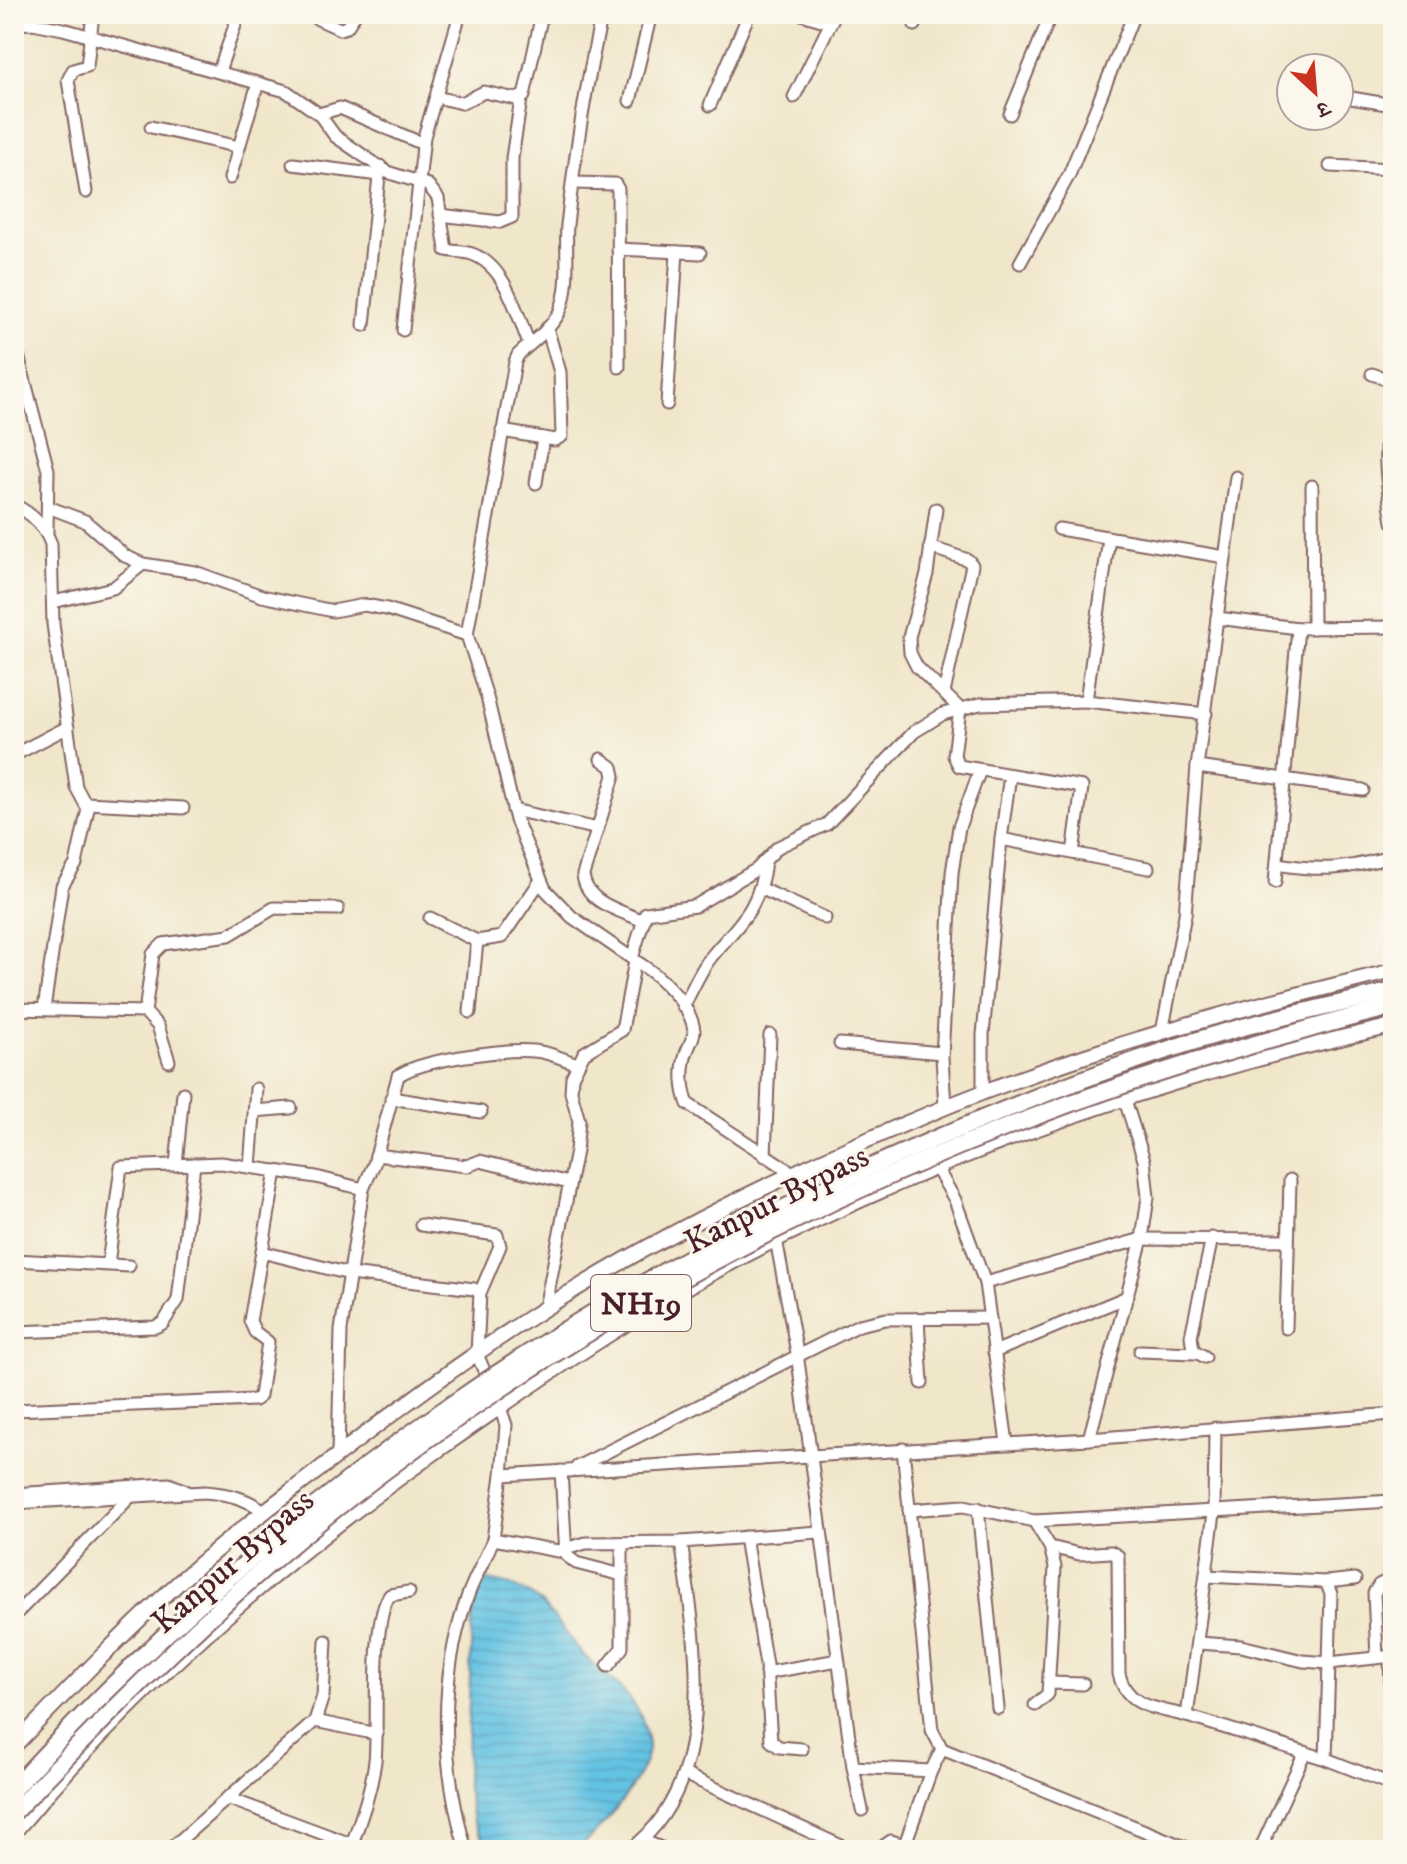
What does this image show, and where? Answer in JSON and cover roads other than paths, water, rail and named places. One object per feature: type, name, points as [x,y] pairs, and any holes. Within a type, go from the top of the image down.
[{"type":"highway","name":"Kanpur Bypass","points":[[14,1788],[130,1668],[205,1597],[310,1508],[454,1401],[595,1309],[776,1209],[1024,1101],[1241,1028],[1393,991]]},
{"type":"highway","name":"Kanpur Bypass","points":[[14,1812],[191,1633],[333,1511],[458,1419],[610,1320],[725,1255],[954,1146],[1138,1080],[1393,1007]]},
{"type":"main road","points":[[14,1746],[189,1573],[338,1455],[545,1308],[635,1256],[796,1175],[945,1107],[1162,1032],[1393,971]]},
{"type":"main road","points":[[14,1832],[136,1700],[243,1600],[376,1493],[500,1406],[658,1305],[776,1239],[936,1167],[1124,1097],[1291,1048],[1393,1026]]},
{"type":"street","points":[[86,192],[68,80],[73,70],[87,66],[93,14]]},
{"type":"street","points":[[219,71],[239,14]]},
{"type":"street","points":[[307,14],[340,29],[347,27],[355,14]]},
{"type":"street","points":[[403,330],[423,144],[460,14]]},
{"type":"street","points":[[440,215],[500,222],[512,217],[512,158],[521,99],[526,91],[542,14]]},
{"type":"street","points":[[602,14],[588,77],[573,183],[564,295],[560,311],[515,362],[467,635],[487,697],[513,810],[541,880],[572,917],[636,961],[683,1007],[694,1031],[683,1070],[688,1104],[796,1175]]},
{"type":"street","points":[[630,101],[651,14]]},
{"type":"street","points":[[710,105],[749,14]]},
{"type":"street","points":[[802,14],[828,22],[834,17]]},
{"type":"street","points":[[1010,114],[1051,14]]},
{"type":"street","points":[[1020,263],[1069,175],[1134,14]]},
{"type":"street","points":[[794,97],[834,17]]},
{"type":"street","points":[[14,24],[33,23],[286,91],[319,114],[335,136],[380,171]]},
{"type":"street","points":[[230,178],[258,83]]},
{"type":"street","points":[[436,97],[462,103],[484,92],[521,99]]},
{"type":"street","points":[[1355,99],[1393,105]]},
{"type":"street","points":[[319,114],[340,108],[423,144]]},
{"type":"street","points":[[151,127],[239,147]]},
{"type":"street","points":[[293,164],[380,171],[428,185],[435,192],[446,250],[472,254],[490,266],[504,284],[529,344]]},
{"type":"street","points":[[1330,166],[1393,169]]},
{"type":"street","points":[[364,325],[380,171]]},
{"type":"street","points":[[573,183],[615,184],[618,189],[619,367]]},
{"type":"street","points":[[618,249],[700,253]]},
{"type":"street","points":[[667,404],[677,252]]},
{"type":"street","points":[[502,431],[555,440],[562,436],[561,385],[547,328]]},
{"type":"street","points":[[14,340],[48,470],[47,532],[54,563],[53,624],[76,787],[86,803],[87,816],[76,864],[62,886],[44,1009]]},
{"type":"street","points":[[1372,374],[1393,381]]},
{"type":"street","points":[[1393,405],[1384,440],[1384,460],[1393,522]]},
{"type":"street","points":[[536,483],[543,438]]},
{"type":"street","points":[[1162,1032],[1185,915],[1197,767],[1236,477]]},
{"type":"street","points":[[1312,486],[1313,628]]},
{"type":"street","points":[[14,505],[29,512],[47,532]]},
{"type":"street","points":[[48,507],[85,521],[125,556],[143,564],[195,572],[262,596],[333,611],[364,605],[387,609],[467,635]]},
{"type":"street","points":[[936,509],[909,637],[910,653],[917,667],[960,709],[956,763],[1082,787],[1073,853]]},
{"type":"street","points":[[1059,529],[1225,557]]},
{"type":"street","points":[[1086,701],[1109,538]]},
{"type":"street","points":[[930,547],[968,560],[972,565],[944,693]]},
{"type":"street","points":[[53,602],[113,588],[143,564]]},
{"type":"street","points":[[1217,618],[1298,628],[1393,627]]},
{"type":"street","points":[[1275,882],[1298,628]]},
{"type":"street","points":[[545,1308],[579,1121],[571,1092],[577,1064],[595,1044],[614,1037],[622,1030],[641,920],[646,913],[695,906],[757,869],[785,842],[837,817],[914,732],[943,714],[980,704],[1086,701],[1206,714]]},
{"type":"street","points":[[14,755],[68,727]]},
{"type":"street","points":[[601,759],[612,767],[614,776],[583,875],[584,883],[597,900],[641,920]]},
{"type":"street","points":[[1197,767],[1363,790]]},
{"type":"street","points":[[945,1107],[942,1053],[952,873],[959,827],[980,770]]},
{"type":"street","points":[[983,1093],[983,1035],[1010,775]]},
{"type":"street","points":[[86,803],[183,808]]},
{"type":"street","points":[[513,810],[598,829]]},
{"type":"street","points":[[1001,839],[1148,868]]},
{"type":"street","points":[[1277,864],[1318,871],[1344,870],[1393,856]]},
{"type":"street","points":[[683,1007],[710,958],[750,913],[762,889],[765,860]]},
{"type":"street","points":[[430,918],[477,941],[491,941],[509,931],[541,880]]},
{"type":"street","points":[[762,889],[825,918]]},
{"type":"street","points":[[145,1012],[153,954],[163,944],[229,935],[283,906],[338,909]]},
{"type":"street","points":[[470,1012],[477,941]]},
{"type":"street","points":[[14,1009],[145,1012],[158,1026],[169,1061]]},
{"type":"street","points":[[765,1156],[770,1035]]},
{"type":"street","points":[[840,1044],[942,1053]]},
{"type":"street","points":[[338,1455],[341,1330],[363,1189],[398,1076],[405,1071],[449,1060],[533,1050],[577,1064]]},
{"type":"street","points":[[250,1167],[256,1089]]},
{"type":"street","points":[[176,1165],[183,1093]]},
{"type":"street","points":[[1089,1439],[1142,1239],[1149,1183],[1124,1097]]},
{"type":"street","points":[[391,1098],[481,1112]]},
{"type":"street","points":[[254,1111],[291,1108]]},
{"type":"street","points":[[376,1155],[467,1166],[480,1161],[569,1183]]},
{"type":"street","points":[[14,1332],[155,1327],[163,1323],[178,1300],[194,1164]]},
{"type":"street","points":[[108,1264],[121,1167],[194,1164],[250,1167],[363,1189]]},
{"type":"street","points":[[936,1167],[955,1200],[985,1283],[1007,1443]]},
{"type":"street","points":[[14,1410],[255,1400],[262,1392],[268,1349],[265,1337],[255,1332],[250,1321],[276,1171]]},
{"type":"street","points":[[1286,1328],[1290,1180]]},
{"type":"street","points":[[421,1225],[497,1235],[500,1246],[480,1293],[477,1354],[506,1425],[502,1475],[493,1539],[465,1605],[449,1683],[444,1728],[449,1789],[466,1850]]},
{"type":"street","points":[[1140,1351],[1200,1355],[1191,1336],[1212,1238]]},
{"type":"street","points":[[776,1239],[797,1353],[853,1767],[862,1810]]},
{"type":"street","points":[[985,1283],[1142,1239],[1288,1240]]},
{"type":"street","points":[[262,1252],[350,1274],[474,1289],[480,1293]]},
{"type":"street","points":[[14,1260],[129,1266]]},
{"type":"street","points":[[994,1352],[1127,1297]]},
{"type":"street","points":[[566,1471],[797,1353],[859,1325],[918,1319],[990,1318]]},
{"type":"street","points":[[918,1319],[922,1383]]},
{"type":"street","points":[[502,1475],[1089,1439],[1277,1426],[1393,1414]]},
{"type":"street","points":[[1187,1716],[1214,1513],[1215,1428]]},
{"type":"street","points":[[903,1449],[932,1730],[942,1749],[1164,1845],[1192,1850]]},
{"type":"street","points":[[566,1471],[563,1550],[576,1563],[622,1575]]},
{"type":"street","points":[[14,1503],[132,1491]]},
{"type":"street","points":[[14,1616],[132,1491]]},
{"type":"street","points":[[14,1494],[186,1491],[231,1494],[250,1501],[266,1512]]},
{"type":"street","points":[[909,1510],[978,1508],[1034,1521],[1393,1501]]},
{"type":"street","points":[[978,1508],[998,1708]]},
{"type":"street","points":[[1034,1521],[1050,1547],[1055,1567],[1048,1694],[1035,1705]]},
{"type":"street","points":[[493,1539],[563,1550],[586,1543],[681,1542],[820,1532]]},
{"type":"street","points":[[745,1537],[766,1673],[771,1741],[779,1747],[802,1749]]},
{"type":"street","points":[[630,1850],[644,1841],[684,1774],[693,1734],[696,1658],[681,1542]]},
{"type":"street","points":[[608,1666],[622,1648],[622,1544]]},
{"type":"street","points":[[1050,1547],[1079,1554],[1111,1552],[1118,1556],[1119,1674],[1125,1692],[1135,1702],[1305,1752],[1393,1785]]},
{"type":"street","points":[[1206,1576],[1326,1582],[1355,1579]]},
{"type":"street","points":[[1377,1657],[1374,1593],[1379,1585],[1393,1578]]},
{"type":"street","points":[[1326,1582],[1331,1594],[1326,1759]]},
{"type":"street","points":[[351,1847],[367,1805],[377,1734],[378,1651],[384,1605],[390,1595],[409,1592]]},
{"type":"street","points":[[14,1597],[32,1596]]},
{"type":"street","points":[[169,1850],[315,1721],[323,1696],[326,1641]]},
{"type":"street","points":[[1198,1643],[1241,1646],[1303,1661],[1329,1663],[1392,1656],[1391,1696]]},
{"type":"street","points":[[766,1673],[838,1660]]},
{"type":"street","points":[[1049,1683],[1083,1684]]},
{"type":"street","points":[[315,1721],[377,1734]]},
{"type":"street","points":[[905,1844],[942,1749]]},
{"type":"street","points":[[1260,1850],[1305,1752]]},
{"type":"street","points":[[853,1767],[931,1771]]},
{"type":"street","points":[[684,1774],[850,1850]]},
{"type":"street","points":[[227,1798],[351,1847],[367,1850]]},
{"type":"street","points":[[644,1841],[666,1850]]},
{"type":"street","points":[[878,1850],[886,1841],[920,1850]]},
{"type":"water","points":[[486,1580],[519,1588],[541,1603],[579,1650],[621,1689],[641,1717],[648,1747],[640,1772],[608,1819],[574,1849],[546,1852],[489,1850],[473,1821],[466,1782],[472,1622],[475,1594]]}]
